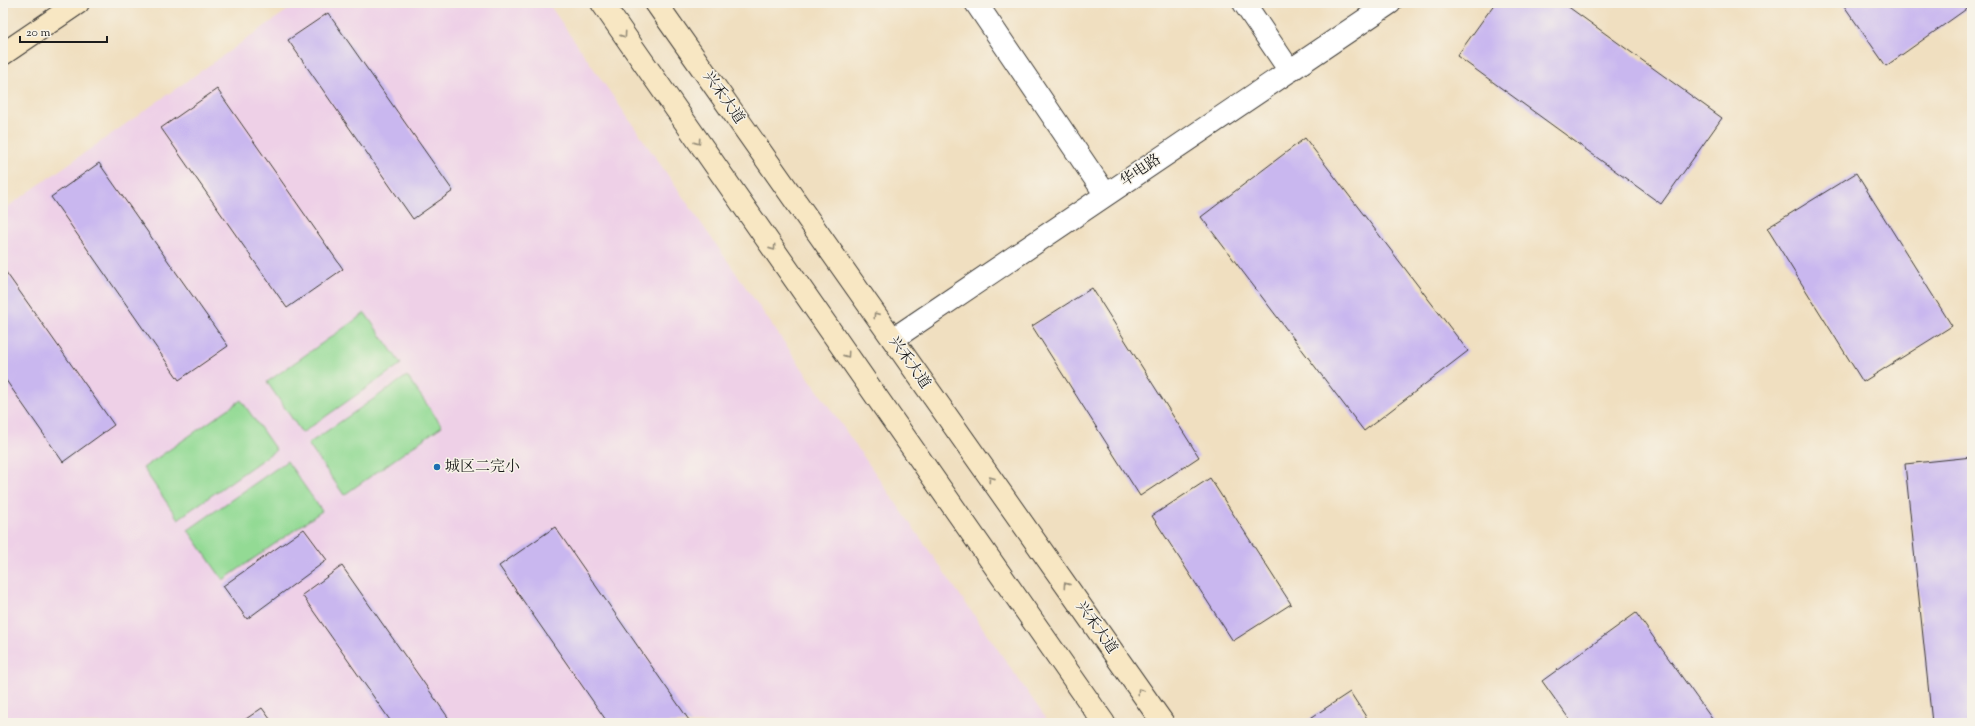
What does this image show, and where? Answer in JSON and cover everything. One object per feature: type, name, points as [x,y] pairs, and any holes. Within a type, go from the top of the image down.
[{"type":"main road","points":[[3,54],[78,3]]},
{"type":"main road","points":[[602,3],[1104,723]]},
{"type":"main road","name":"兴禾大道","points":[[656,3],[1163,723]]},
{"type":"street","points":[[976,3],[1106,195]]},
{"type":"street","points":[[1244,3],[1290,71]]},
{"type":"street","name":"华电路","points":[[893,339],[1390,3]]},
{"type":"shaded area","name":"城区二完小","points":[[298,3],[548,3],[1049,723],[3,723],[3,210]]},
{"type":"green space","points":[[365,313],[401,364],[302,433],[267,382]]},
{"type":"green space","points":[[407,376],[442,426],[344,495],[308,444]]},
{"type":"green space","points":[[241,400],[276,450],[178,519],[143,468]]},
{"type":"green space","points":[[287,461],[322,511],[223,580],[188,530]]},
{"type":"building","points":[[1495,3],[1563,3],[1722,118],[1661,204],[1457,56]]},
{"type":"building","points":[[1842,3],[1972,3],[1972,5],[1886,66]]},
{"type":"building","points":[[328,13],[453,191],[413,219],[288,40]]},
{"type":"building","points":[[217,89],[343,269],[287,308],[161,128]]},
{"type":"building","points":[[1305,138],[1468,351],[1364,431],[1201,217]]},
{"type":"building","points":[[99,163],[228,346],[179,380],[51,197]]},
{"type":"building","points":[[1856,173],[1952,326],[1863,382],[1767,228]]},
{"type":"building","points":[[3,268],[114,425],[63,462],[3,376]]},
{"type":"building","points":[[1092,288],[1199,457],[1140,496],[1032,326]]},
{"type":"building","points":[[1972,457],[1972,723],[1932,723],[1905,464]]},
{"type":"building","points":[[1210,478],[1291,604],[1233,641],[1152,516]]},
{"type":"building","points":[[555,527],[691,723],[608,723],[499,566]]},
{"type":"building","points":[[304,529],[327,560],[247,619],[223,586]]},
{"type":"building","points":[[342,566],[452,723],[392,723],[302,595]]},
{"type":"building","points":[[1636,613],[1715,723],[1572,723],[1542,681]]},
{"type":"building","points":[[1350,692],[1370,723],[1303,723]]},
{"type":"building","points":[[262,708],[273,723],[240,723]]},
{"type":"place","name":"城区二完小","points":[[437,467]]}]
